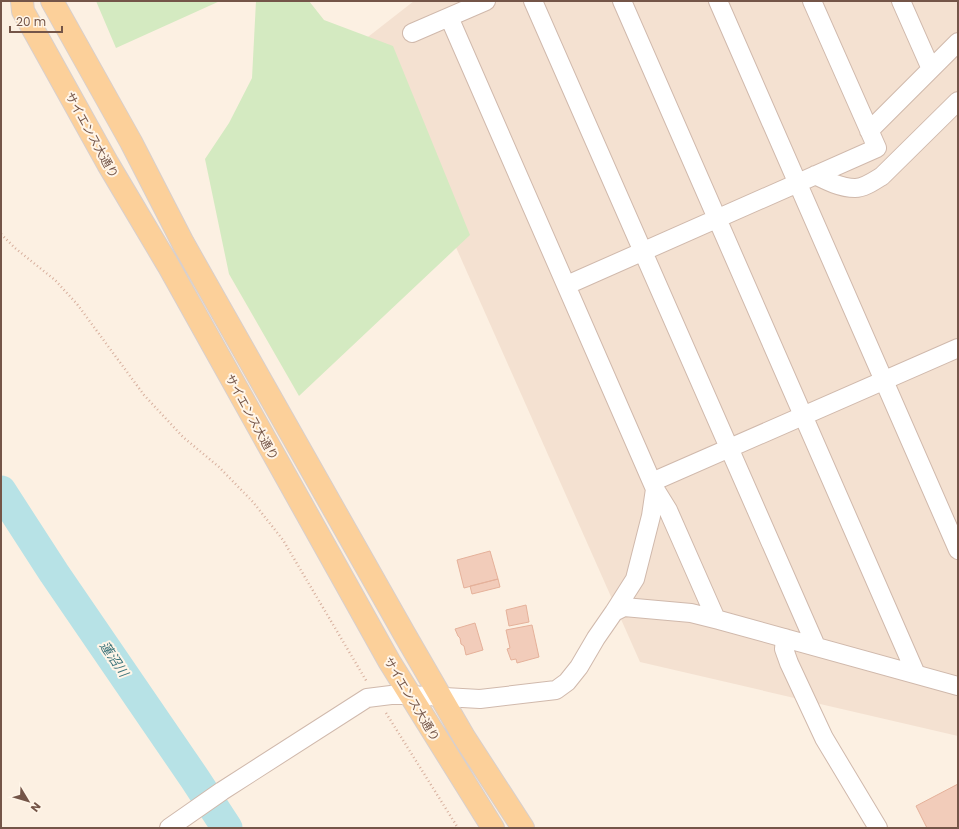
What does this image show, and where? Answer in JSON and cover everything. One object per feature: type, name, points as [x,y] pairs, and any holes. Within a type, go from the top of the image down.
[{"type":"main road","name":"サイエンス大通り","points":[[22,1],[23,11],[108,164],[168,266],[385,654],[409,695],[493,828]]},
{"type":"main road","name":"サイエンス大通り","points":[[52,1],[131,142],[183,243],[440,697],[523,828]]},
{"type":"street","points":[[412,33],[486,1]]},
{"type":"street","points":[[533,1],[816,646]]},
{"type":"street","points":[[622,1],[916,674]]},
{"type":"street","points":[[718,1],[958,550]]},
{"type":"street","points":[[566,285],[877,148],[812,1]]},
{"type":"street","points":[[901,1],[931,69]]},
{"type":"street","points":[[449,17],[654,485],[668,510],[716,619]]},
{"type":"street","points":[[869,130],[958,42]]},
{"type":"street","points":[[815,175],[830,183],[856,188],[871,183],[882,176],[958,101]]},
{"type":"street","points":[[654,485],[729,449],[958,348]]},
{"type":"street","points":[[169,828],[222,791],[367,698],[375,696],[409,695],[480,699],[556,690],[567,682],[579,668],[596,638],[635,579],[651,516],[654,485]]},
{"type":"street","points":[[614,612],[624,607],[691,614],[716,619],[958,686]]},
{"type":"street","points":[[784,638],[784,649],[788,663],[824,738],[878,828]]},
{"type":"path","points":[[1,234],[15,248],[55,280],[77,304],[144,395],[183,437],[219,467],[253,502],[283,540],[375,696],[458,828]]},
{"type":"shaded area","points":[[414,1],[958,1],[958,736],[640,662],[364,40]]},
{"type":"green space","points":[[96,1],[220,1],[116,48]]},
{"type":"green space","points":[[256,1],[309,1],[324,20],[393,46],[470,235],[299,396],[229,274],[205,159],[229,123],[252,78]]},
{"type":"building","points":[[490,551],[498,579],[464,588],[457,560]]},
{"type":"building","points":[[498,579],[500,587],[472,594],[470,586]]},
{"type":"building","points":[[526,605],[529,622],[509,626],[506,610]]},
{"type":"building","points":[[475,623],[483,650],[466,655],[464,646],[461,644],[460,638],[455,629]]},
{"type":"building","points":[[532,625],[539,657],[517,663],[516,659],[511,660],[507,649],[510,648],[506,630]]},
{"type":"building","points":[[958,784],[958,828],[927,828],[916,806]]},
{"type":"waterway","name":"蓮沼川","points":[[1,491],[54,573],[227,828]]}]
